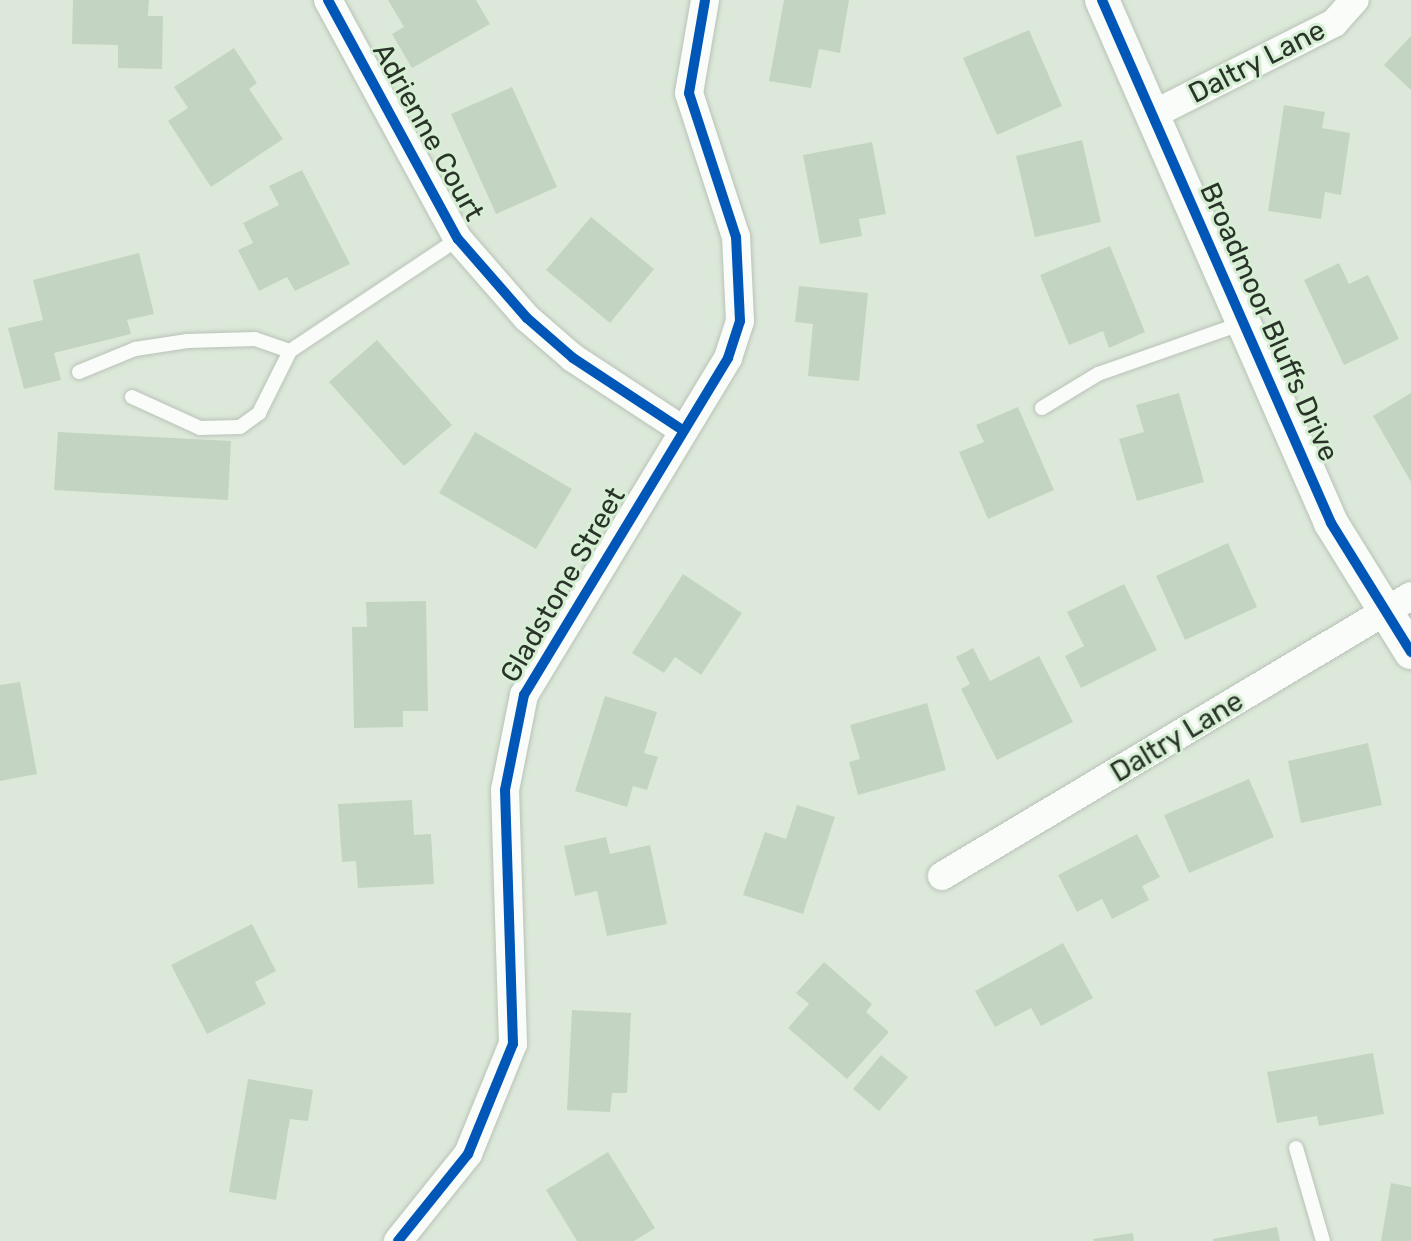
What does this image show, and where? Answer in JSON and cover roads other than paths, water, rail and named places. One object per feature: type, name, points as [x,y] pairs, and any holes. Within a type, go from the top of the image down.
[{"type":"street","name":"Adrienne Court","points":[[328,0],[458,239],[573,358],[681,429]]},
{"type":"street","name":"Gladstone Street","points":[[398,1241],[468,1154],[513,1044],[505,790],[524,695],[681,429],[728,358],[740,321],[736,237],[689,93],[705,0]]},
{"type":"street","name":"Broadmoor Bluffs Drive","points":[[1102,0],[1331,523],[1399,604],[1411,652]]},
{"type":"street","name":"Daltry Lane","points":[[1152,115],[1334,23],[1355,0]]},
{"type":"street","name":"Daltry Lane","points":[[942,876],[1399,604]]},
{"type":"lane","points":[[132,397],[200,428],[240,427],[259,413],[290,351],[458,239]]},
{"type":"lane","points":[[1042,408],[1098,374],[1243,323]]},
{"type":"lane","points":[[79,372],[135,349],[187,341],[255,339],[290,351]]},
{"type":"lane","points":[[1296,1148],[1323,1241]]}]
